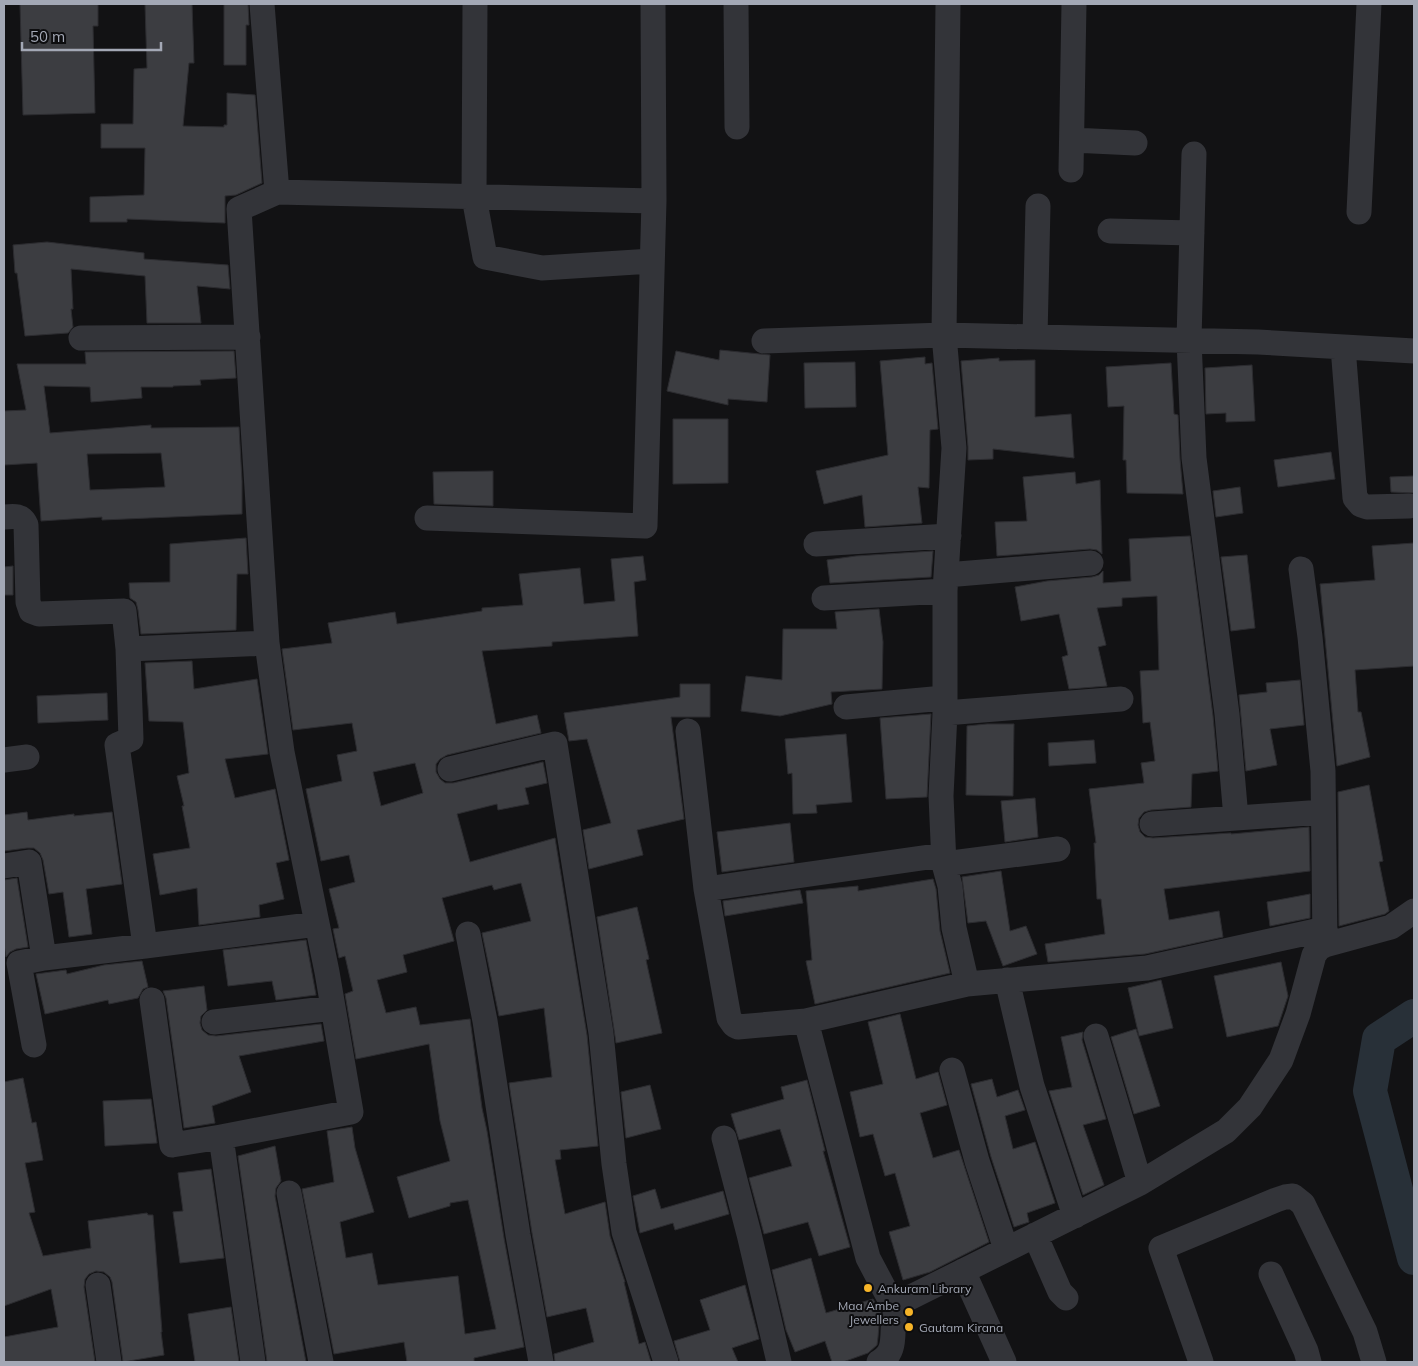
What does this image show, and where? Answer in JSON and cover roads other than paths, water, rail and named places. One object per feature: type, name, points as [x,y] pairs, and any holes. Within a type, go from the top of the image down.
[{"type":"street","points":[[262,4],[277,192]]},
{"type":"street","points":[[475,4],[474,197],[485,257],[542,268],[652,261]]},
{"type":"street","points":[[427,518],[645,526],[654,201],[653,4]]},
{"type":"street","points":[[736,4],[737,127]]},
{"type":"street","points":[[948,4],[944,334],[954,448],[946,583],[941,796],[944,860],[950,886],[954,928],[967,984]]},
{"type":"street","points":[[1071,170],[1074,4]]},
{"type":"street","points":[[1359,212],[1369,4]]},
{"type":"street","points":[[1072,140],[1135,142]]},
{"type":"street","points":[[1194,154],[1189,340],[1194,458],[1227,714],[1236,818]]},
{"type":"street","points":[[152,1000],[172,1145],[351,1112],[317,924],[282,752],[267,643],[239,208],[277,192],[654,201]]},
{"type":"street","points":[[1035,337],[1038,206]]},
{"type":"street","points":[[1110,231],[1192,232]]},
{"type":"street","points":[[764,341],[944,334],[1258,342],[1414,351]]},
{"type":"street","points":[[81,338],[248,337]]},
{"type":"street","points":[[1343,347],[1355,498],[1361,505],[1367,507],[1409,506]]},
{"type":"street","points":[[4,517],[20,517],[26,525],[28,602],[31,611],[39,614],[124,611],[128,649],[131,739],[117,745],[145,946]]},
{"type":"street","points":[[816,544],[949,536]]},
{"type":"street","points":[[824,598],[1091,563]]},
{"type":"street","points":[[879,1362],[890,1354],[895,1321],[907,1298],[1140,1183],[1226,1131],[1250,1107],[1281,1060],[1298,1014],[1314,955],[1325,937],[1324,771],[1301,569]]},
{"type":"street","points":[[128,649],[267,643]]},
{"type":"street","points":[[846,706],[1121,699]]},
{"type":"street","points":[[688,731],[706,889],[727,1008],[731,1022],[738,1027],[806,1021],[967,984],[1148,968],[1391,927],[1414,911]]},
{"type":"street","points":[[450,769],[555,744],[601,1033],[614,1164],[624,1232],[666,1362]]},
{"type":"street","points":[[1152,824],[1323,812]]},
{"type":"street","points":[[706,889],[944,860],[1058,849]]},
{"type":"street","points":[[4,866],[29,862],[44,958]]},
{"type":"street","points":[[34,1045],[19,963],[44,958],[317,924]]},
{"type":"street","points":[[468,934],[485,1021],[518,1235],[541,1362]]},
{"type":"street","points":[[1007,980],[1032,1086],[1075,1216]]},
{"type":"street","points":[[214,1022],[333,1008]]},
{"type":"street","points":[[806,1021],[868,1258],[895,1321],[906,1362]]},
{"type":"street","points":[[1096,1036],[1140,1183]]},
{"type":"street","points":[[952,1070],[976,1161],[1006,1249]]},
{"type":"street","points":[[222,1137],[253,1362]]},
{"type":"street","points":[[724,1138],[779,1362]]},
{"type":"street","points":[[289,1193],[321,1362]]},
{"type":"street","points":[[1201,1362],[1161,1248],[1276,1200],[1293,1196],[1303,1204],[1365,1332],[1374,1362]]},
{"type":"street","points":[[1035,1235],[1060,1292],[1066,1298]]},
{"type":"street","points":[[963,1271],[1004,1362]]},
{"type":"street","points":[[1271,1274],[1306,1351],[1309,1362]]},
{"type":"street","points":[[98,1285],[109,1362]]},
{"type":"waterway","points":[[1414,1016],[1379,1039],[1370,1091],[1414,1258]]},
{"type":"place","name":"Ankuram Library","points":[[868,1288]]},
{"type":"place","name":"Maa Ambe Jewellers","points":[[909,1312]]},
{"type":"place","name":"Gautam Kirana","points":[[909,1327]]}]
